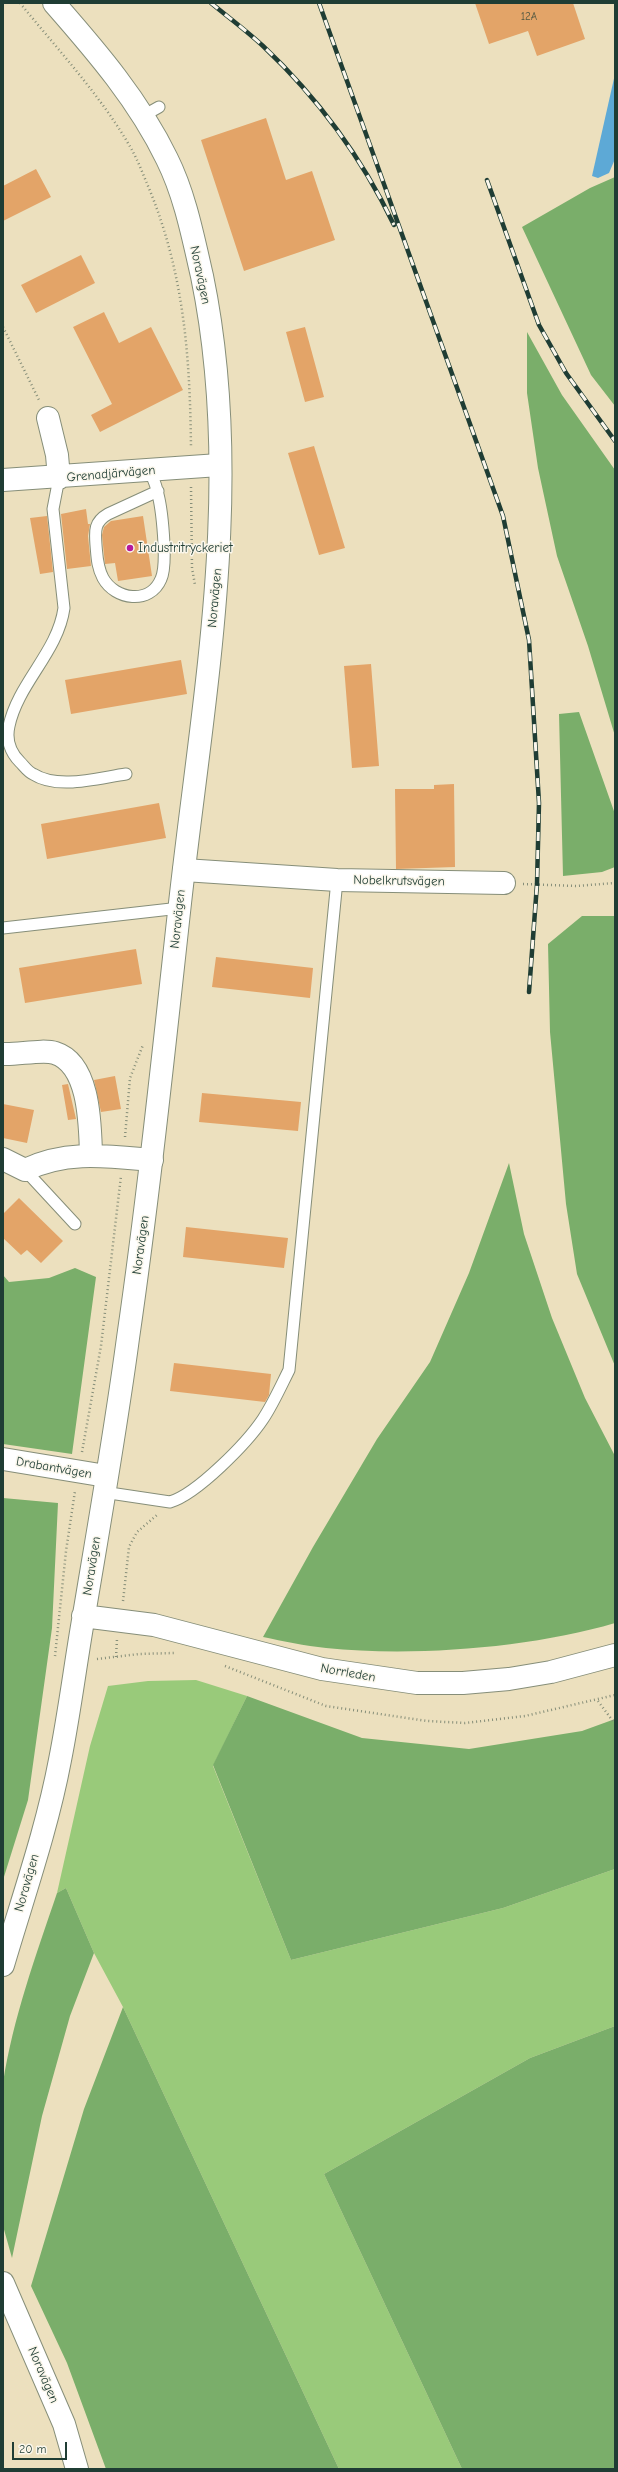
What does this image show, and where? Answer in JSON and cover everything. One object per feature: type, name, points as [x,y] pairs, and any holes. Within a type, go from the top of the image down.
[{"type":"street","name":"Noravägen","points":[[3,1965],[60,1762],[128,1344],[152,1160],[184,870],[213,631],[220,518],[216,384],[202,278],[178,187],[151,112],[118,79],[54,3]]},
{"type":"street","points":[[48,418],[57,455],[59,478]]},
{"type":"street","name":"Grenadjärvägen","points":[[3,480],[59,478],[219,465]]},
{"type":"street","name":"Nobelkrutsvägen","points":[[184,870],[337,880],[504,883]]},
{"type":"street","points":[[3,1054],[55,1053],[70,1062],[81,1081],[90,1109],[91,1154]]},
{"type":"street","points":[[3,1159],[25,1170],[43,1161],[91,1154],[152,1160]]},
{"type":"street","name":"Drabantvägen","points":[[3,1459],[105,1484]]},
{"type":"street","name":"Norrleden","points":[[83,1616],[162,1627],[322,1669],[417,1684],[463,1683],[516,1678],[551,1672],[615,1655]]},
{"type":"street","name":"Noravägen","points":[[3,2282],[64,2424],[78,2469]]},
{"type":"lane","points":[[150,471],[158,491],[164,547],[161,579],[156,586],[143,595],[133,597],[116,593],[103,578],[98,567],[96,525],[100,519],[108,514],[158,491]]},
{"type":"lane","points":[[59,478],[53,509],[64,608],[62,620],[49,648],[16,707],[9,726],[9,746],[15,757],[32,774],[50,781],[76,781],[126,774]]},
{"type":"lane","points":[[105,1484],[170,1502],[179,1499],[212,1476],[263,1419],[289,1370],[337,880]]},
{"type":"lane","points":[[3,928],[180,908]]},
{"type":"lane","points":[[25,1170],[75,1224]]},
{"type":"path","points":[[20,3],[101,104],[133,152],[154,201],[172,255],[183,305],[189,370],[192,568],[195,587]]},
{"type":"path","points":[[3,327],[48,418]]},
{"type":"path","points":[[504,883],[576,886],[615,883]]},
{"type":"path","points":[[116,1657],[129,1547],[133,1538],[141,1527],[179,1499]]},
{"type":"path","points":[[598,1700],[615,1724]]},
{"type":"green space","points":[[615,177],[615,406],[591,375],[522,227],[590,188]]},
{"type":"green space","points":[[527,332],[562,395],[615,470],[615,736],[588,646],[557,556],[538,468],[527,393]]},
{"type":"green space","points":[[579,712],[615,814],[615,867],[602,872],[563,876],[559,714]]},
{"type":"green space","points":[[582,916],[615,916],[615,1366],[577,1274],[566,1204],[550,1032],[548,944]]},
{"type":"green space","points":[[509,1163],[524,1234],[552,1318],[585,1398],[615,1456],[615,1623],[582,1632],[547,1639],[434,1651],[360,1651],[302,1645],[263,1637],[313,1547],[377,1439],[430,1362],[469,1273]]},
{"type":"green space","points":[[75,1268],[96,1277],[72,1454],[3,1444],[3,1275],[9,1282],[49,1278]]},
{"type":"green space","points":[[3,1498],[58,1503],[52,1628],[28,1800],[3,1880]]},
{"type":"green space","points":[[196,1680],[247,1696],[213,1766],[291,1960],[503,1908],[615,1869],[615,2026],[530,2058],[324,2174],[462,2469],[339,2469],[123,2007],[94,1953],[66,1888],[57,1893],[90,1746],[108,1686],[148,1681]]},
{"type":"green space","points":[[247,1696],[362,1738],[469,1749],[582,1731],[615,1719],[615,1869],[503,1908],[291,1960],[213,1765]]},
{"type":"green space","points":[[66,1888],[94,1953],[70,2016],[42,2116],[12,2258],[3,2226],[3,2083],[7,2059],[19,2011],[33,1963],[57,1893]]},
{"type":"green space","points":[[123,2007],[339,2469],[106,2469],[67,2363],[31,2286],[84,2109]]},
{"type":"green space","points":[[615,2026],[615,2469],[462,2469],[324,2174],[530,2058]]},
{"type":"water","points":[[615,74],[615,159],[609,173],[598,178],[592,176]]},
{"type":"building","points":[[475,3],[573,3],[585,39],[537,56],[528,31],[489,44]]},
{"type":"building","points":[[266,118],[286,180],[312,171],[335,240],[244,271],[201,140]]},
{"type":"building","points":[[36,169],[51,197],[3,221],[3,186]]},
{"type":"building","points":[[81,255],[95,283],[36,313],[21,285]]},
{"type":"building","points":[[104,312],[119,343],[151,327],[183,390],[100,432],[91,415],[112,404],[73,327]]},
{"type":"building","points":[[305,327],[324,397],[305,402],[286,332]]},
{"type":"building","points":[[314,446],[345,548],[319,555],[288,453]]},
{"type":"building","points":[[86,509],[88,524],[90,524],[88,536],[91,566],[67,569],[61,514]]},
{"type":"building","points":[[47,516],[53,572],[40,574],[30,518]]},
{"type":"building","name":"Industritryckeriet","points":[[143,516],[152,576],[118,581],[115,563],[105,564],[102,535],[104,527],[111,521]]},
{"type":"building","points":[[181,660],[187,694],[71,714],[65,680]]},
{"type":"building","points":[[371,664],[379,766],[352,768],[344,666]]},
{"type":"building","points":[[454,784],[455,867],[396,869],[395,789],[434,789],[434,785]]},
{"type":"building","points":[[159,803],[166,838],[47,859],[41,824]]},
{"type":"building","points":[[136,949],[142,984],[25,1003],[19,968]]},
{"type":"building","points":[[216,957],[313,968],[310,998],[212,987]]},
{"type":"building","points":[[115,1076],[121,1109],[101,1112],[94,1080]]},
{"type":"building","points":[[68,1084],[76,1119],[68,1120],[62,1085]]},
{"type":"building","points":[[202,1093],[301,1102],[298,1131],[199,1122]]},
{"type":"building","points":[[3,1104],[34,1110],[27,1143],[3,1138]]},
{"type":"building","points":[[19,1198],[63,1241],[41,1263],[27,1250],[21,1255],[3,1238],[3,1214]]},
{"type":"building","points":[[186,1227],[288,1238],[284,1268],[183,1257]]},
{"type":"building","points":[[174,1363],[271,1374],[269,1395],[265,1402],[170,1391]]},
{"type":"railway","points":[[211,3],[244,29],[283,65],[319,107],[352,152],[394,225]]},
{"type":"railway","points":[[319,3],[503,516],[529,640],[539,803],[537,884],[529,992]]},
{"type":"railway","points":[[487,180],[539,325],[566,373],[615,441]]},
{"type":"place","name":"Industritryckeriet","points":[[130,548]]}]
